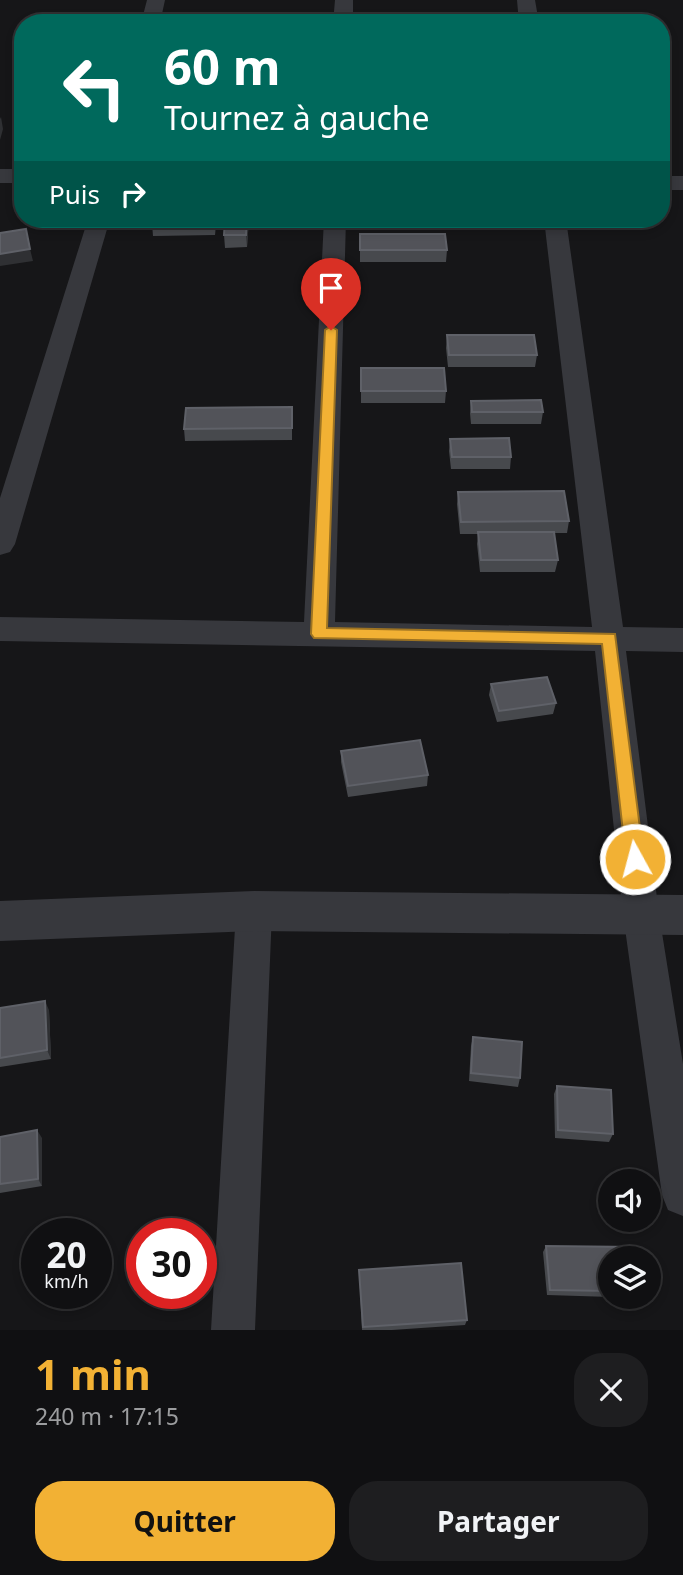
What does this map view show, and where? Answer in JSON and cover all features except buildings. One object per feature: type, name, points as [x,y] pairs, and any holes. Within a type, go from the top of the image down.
[{"type":"street","points":[[0,544],[96,228]]},
{"type":"street","points":[[319,634],[335,228]]},
{"type":"street","points":[[556,228],[609,638],[662,915],[683,1195]]},
{"type":"street","points":[[0,629],[683,640]]},
{"type":"street","points":[[0,921],[254,911],[662,915]]},
{"type":"street","points":[[233,1330],[254,911]]},
{"type":"route","points":[[331,330],[319,634],[609,638],[635,859]]}]
